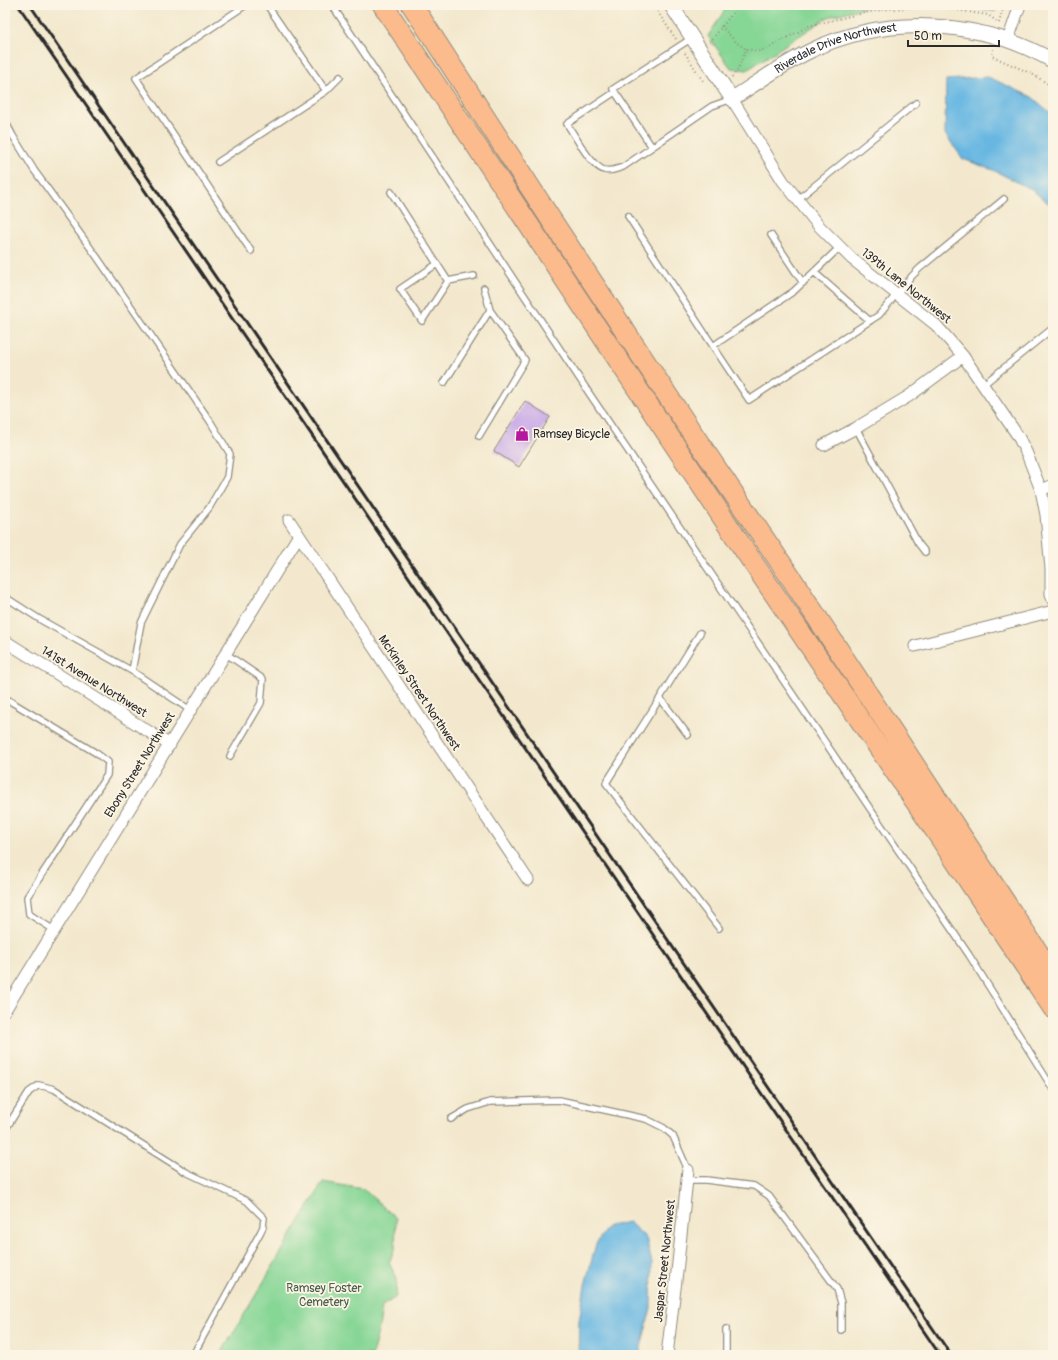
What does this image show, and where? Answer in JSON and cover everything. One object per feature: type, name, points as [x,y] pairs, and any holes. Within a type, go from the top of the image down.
[{"type":"highway","points":[[383,5],[737,539],[939,836],[1053,1008]]},
{"type":"highway","points":[[412,5],[552,221],[693,434],[791,578],[1053,975]]},
{"type":"street","points":[[671,5],[732,98]]},
{"type":"street","points":[[1008,40],[1020,5]]},
{"type":"street","name":"Riverdale Drive Northwest","points":[[732,98],[810,51],[848,36],[896,27],[938,27],[974,31],[1008,40],[1028,48],[1053,61]]},
{"type":"street","name":"139th Lane Northwest","points":[[732,98],[783,181],[818,225],[852,259],[936,325],[963,356],[984,384],[1018,436],[1027,454],[1041,490],[1051,553],[1053,600]]},
{"type":"street","points":[[824,445],[856,428],[909,396],[963,356]]},
{"type":"street","points":[[1041,490],[1053,485]]},
{"type":"street","name":"McKinley Street Northwest","points":[[289,520],[528,880]]},
{"type":"street","name":"Ebony Street Northwest","points":[[5,1010],[299,535]]},
{"type":"street","points":[[916,646],[1053,611]]},
{"type":"street","name":"141st Avenue Northwest","points":[[5,641],[170,745]]},
{"type":"street","name":"Jaspar Street Northwest","points":[[667,1355],[687,1175]]},
{"type":"lane","points":[[246,5],[136,78],[252,251]]},
{"type":"lane","points":[[267,5],[326,91]]},
{"type":"lane","points":[[332,5],[590,396],[965,949],[1053,1089]]},
{"type":"lane","points":[[652,147],[613,89],[692,38]]},
{"type":"lane","points":[[218,162],[326,91],[340,77]]},
{"type":"lane","points":[[615,92],[567,124],[592,161],[598,167],[605,170],[623,168],[712,106],[732,98]]},
{"type":"lane","points":[[797,200],[916,103]]},
{"type":"lane","points":[[5,121],[34,170],[97,257],[210,421],[230,454],[227,477],[209,508],[180,544],[141,623],[132,671]]},
{"type":"lane","points":[[391,192],[448,281]]},
{"type":"lane","points":[[628,216],[749,400],[879,315],[920,268],[1004,199]]},
{"type":"lane","points":[[771,235],[802,283]]},
{"type":"lane","points":[[713,346],[794,291],[840,247]]},
{"type":"lane","points":[[438,264],[400,289],[422,321],[448,281],[474,276]]},
{"type":"lane","points":[[814,272],[870,321]]},
{"type":"lane","points":[[479,436],[525,360],[490,310],[484,288]]},
{"type":"lane","points":[[444,383],[490,310]]},
{"type":"lane","points":[[984,384],[1053,328]]},
{"type":"lane","points":[[856,428],[918,543],[925,552]]},
{"type":"lane","points":[[5,597],[41,620],[132,671],[190,710]]},
{"type":"lane","points":[[700,632],[606,783],[719,928]]},
{"type":"lane","points":[[225,653],[263,679],[261,703],[230,756]]},
{"type":"lane","points":[[5,698],[96,753],[108,762],[107,775],[27,897],[29,914],[54,930]]},
{"type":"lane","points":[[660,698],[688,735]]},
{"type":"lane","points":[[5,1130],[29,1092],[39,1085],[54,1089],[186,1172],[247,1201],[264,1218],[264,1227],[193,1355]]},
{"type":"lane","points":[[451,1119],[468,1109],[490,1102],[559,1100],[646,1119],[664,1128],[672,1136],[687,1175],[706,1180],[754,1186],[769,1196],[836,1289],[841,1303],[841,1330]]},
{"type":"lane","points":[[726,1329],[726,1355]]},
{"type":"path","points":[[700,51],[710,43],[721,26],[739,5]]},
{"type":"path","points":[[999,23],[1004,5]]},
{"type":"path","points":[[721,26],[738,44],[746,49]]},
{"type":"path","points":[[994,49],[992,56],[1032,74],[1053,86]]},
{"type":"green space","points":[[728,5],[873,5],[828,17],[747,70],[731,68],[708,36]]},
{"type":"green space","points":[[961,5],[998,5],[995,12]]},
{"type":"green space","name":"Ramsey Foster Cemetery","points":[[323,1182],[363,1189],[396,1218],[395,1247],[389,1263],[397,1278],[396,1297],[382,1306],[379,1328],[372,1355],[220,1355]]},
{"type":"water","points":[[988,77],[1032,97],[1053,115],[1053,207],[1032,190],[993,170],[963,159],[945,134],[946,80]]},
{"type":"water","points":[[629,1222],[646,1238],[652,1263],[651,1308],[639,1355],[578,1355],[579,1321],[585,1285],[596,1244],[608,1226]]},
{"type":"building","name":"Ramsey Bicycle","points":[[525,401],[550,417],[519,467],[494,451]]},
{"type":"railway","points":[[18,5],[940,1355]]},
{"type":"railway","points":[[30,5],[951,1355]]},
{"type":"place","name":"Ramsey Bicycle","points":[[522,434]]}]
